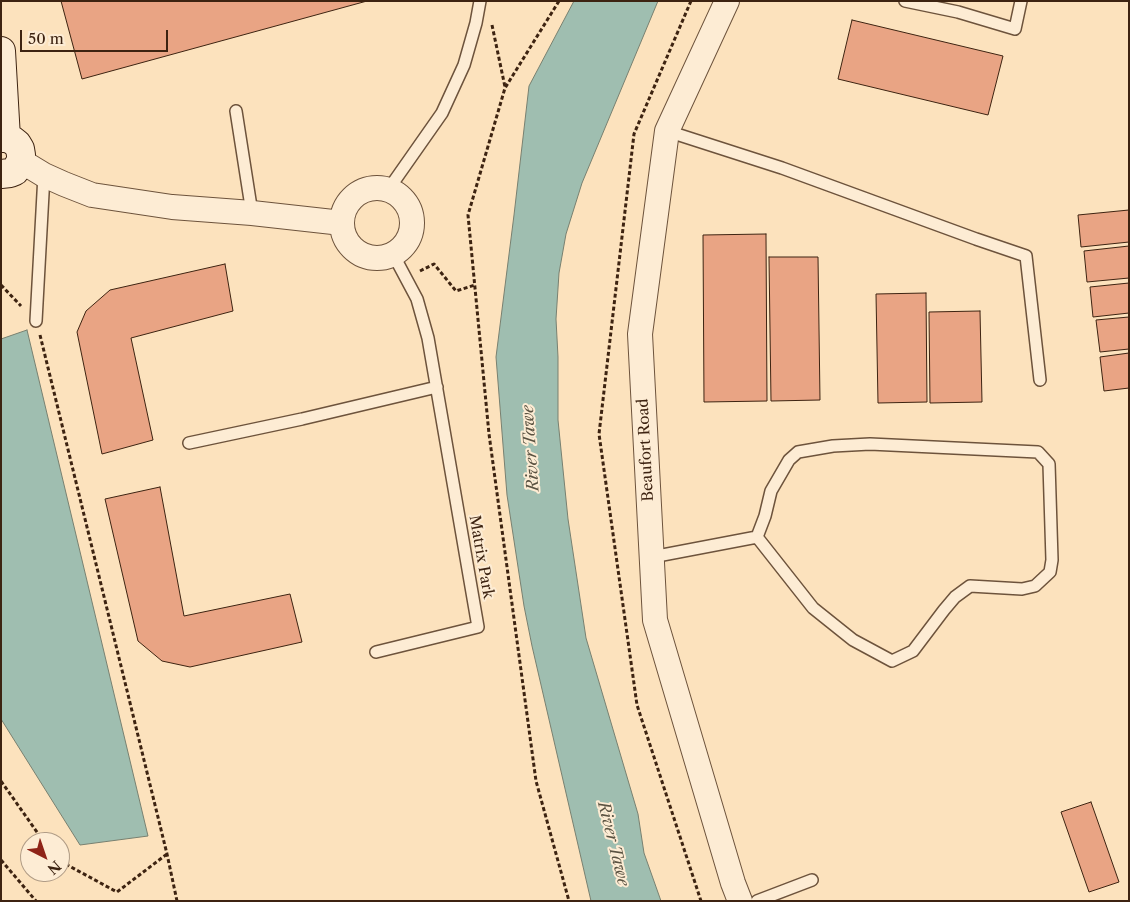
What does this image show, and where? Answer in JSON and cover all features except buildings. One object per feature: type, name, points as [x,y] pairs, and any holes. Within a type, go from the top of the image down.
[{"type":"street","name":"Beaufort Road","points":[[727,1],[667,131],[640,334],[655,620],[730,874],[740,901]]},
{"type":"street","points":[[1,51],[4,138],[12,140],[16,144],[20,149],[21,155],[11,168],[44,175],[92,195],[172,207],[252,213],[342,223]]},
{"type":"street","points":[[378,189],[388,190],[403,200],[411,216],[412,225],[410,234],[400,249],[393,254],[376,258],[359,253],[352,247],[346,240],[342,223],[346,207],[357,195],[367,190],[378,189]]},
{"type":"lane","points":[[388,190],[442,113],[464,65],[480,1]]},
{"type":"lane","points":[[905,1],[958,12],[1015,28],[1021,1]]},
{"type":"lane","points":[[236,111],[252,213]]},
{"type":"lane","points":[[667,131],[782,168],[1026,256],[1040,380]]},
{"type":"lane","points":[[36,321],[44,175]]},
{"type":"lane","name":"Matrix Park","points":[[376,652],[478,628],[428,338],[417,299],[393,254]]},
{"type":"lane","points":[[189,443],[437,387]]},
{"type":"lane","points":[[870,444],[1038,452],[1049,464],[1052,560],[1050,572],[1035,586],[1022,588],[970,586],[955,597],[913,651],[892,661],[853,640],[813,608],[757,537],[765,516],[771,491],[789,460],[798,452],[833,446],[870,444]]},
{"type":"lane","points":[[652,557],[757,537]]},
{"type":"lane","points":[[757,901],[812,880]]},
{"type":"path","points":[[558,1],[505,88],[468,215],[489,434],[536,781],[570,901]]},
{"type":"path","points":[[491,20],[505,88]]},
{"type":"path","points":[[406,279],[434,264],[456,291],[475,285]]},
{"type":"path","points":[[1,285],[36,321],[177,901]]},
{"type":"path","points":[[1,781],[37,832]]},
{"type":"path","points":[[70,866],[117,892],[167,854]]},
{"type":"path","points":[[1,860],[36,901]]},
{"type":"water","name":"River Tawe","points":[[574,1],[658,1],[582,183],[566,234],[559,273],[556,319],[558,420],[568,519],[586,638],[638,814],[644,853],[661,901],[591,901],[532,646],[507,495],[496,357],[529,86]]},
{"type":"water","points":[[27,330],[148,836],[80,845],[1,719],[1,339]]}]
